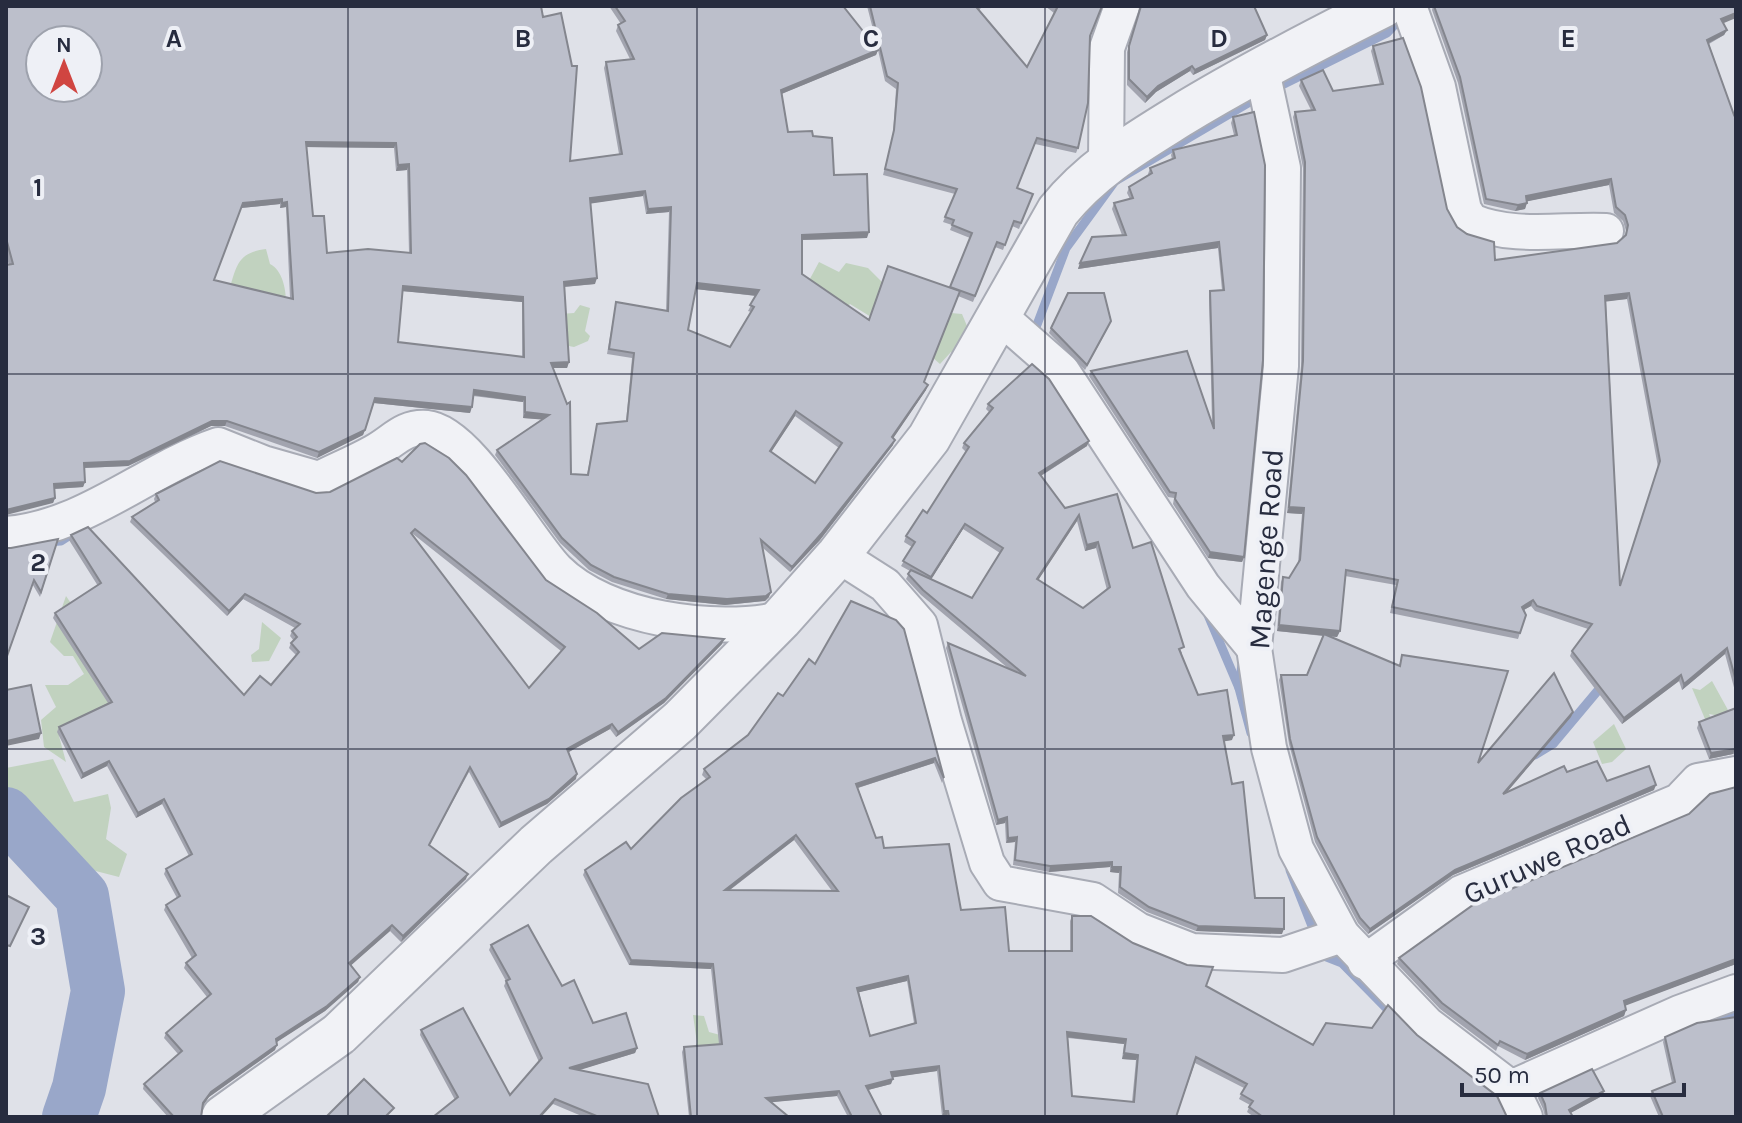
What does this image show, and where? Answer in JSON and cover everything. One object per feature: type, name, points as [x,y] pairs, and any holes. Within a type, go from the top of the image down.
[{"type":"street","points":[[1106,162],[1107,48],[1122,6]]},
{"type":"street","points":[[223,1117],[339,1034],[536,845],[680,721],[781,619],[838,555],[929,438],[1058,211],[1082,181],[1106,162],[1261,66],[1383,6]]},
{"type":"street","points":[[1409,6],[1438,87],[1464,210],[1471,221],[1518,233],[1555,229],[1606,231]]},
{"type":"street","name":"Magenge Road","points":[[1261,66],[1283,168],[1281,366],[1254,648],[1269,748],[1296,849],[1342,935],[1427,1024],[1518,1102]]},
{"type":"street","points":[[997,314],[1062,371],[1203,586],[1254,648]]},
{"type":"street","points":[[6,534],[38,532],[77,517],[180,458],[218,445],[263,463],[319,479],[377,451],[400,432],[429,428],[445,435],[468,456],[515,511],[555,568],[582,592],[610,605],[674,618],[710,622],[781,619]]},
{"type":"street","points":[[838,555],[885,585],[920,625],[944,721],[987,863],[1000,883],[1093,900],[1138,930],[1192,951],[1283,955],[1342,935]]},
{"type":"street","name":"Guruwe Road","points":[[1365,962],[1461,893],[1679,801],[1698,781],[1736,774]]},
{"type":"street","points":[[1518,1102],[1736,992]]},
{"type":"green space","points":[[266,249],[270,264],[278,270],[282,280],[286,302],[226,298],[242,259]]},
{"type":"green space","points":[[819,262],[839,272],[846,263],[868,268],[882,282],[876,320],[850,304],[841,313],[805,288]]},
{"type":"green space","points":[[580,305],[590,308],[585,331],[590,336],[588,341],[574,347],[558,344],[560,314],[574,313]]},
{"type":"green space","points":[[951,313],[962,314],[967,326],[974,329],[959,358],[951,352],[940,364],[932,357]]},
{"type":"green space","points":[[66,596],[123,680],[112,702],[59,736],[66,762],[44,747],[41,720],[56,707],[45,685],[68,685],[84,674],[73,656],[64,656],[50,642]]},
{"type":"green space","points":[[262,622],[281,638],[269,661],[252,662],[251,655],[259,649]]},
{"type":"green space","points":[[1712,681],[1728,710],[1720,716],[1709,714],[1713,722],[1705,719],[1692,688],[1700,690]]},
{"type":"green space","points":[[1614,724],[1626,749],[1612,762],[1602,764],[1593,742]]},
{"type":"green space","points":[[53,759],[74,802],[108,794],[111,808],[106,839],[127,854],[119,877],[84,868],[72,880],[49,877],[28,868],[6,849],[6,768]]},
{"type":"green space","points":[[693,1015],[704,1016],[709,1032],[724,1036],[734,1044],[688,1058],[697,1043]]},
{"type":"building","points":[[6,6],[541,6],[543,17],[561,13],[572,66],[577,66],[570,161],[622,154],[606,62],[634,59],[618,25],[625,21],[615,6],[843,6],[878,50],[781,90],[788,132],[812,131],[813,136],[832,138],[834,175],[867,174],[869,232],[802,235],[802,274],[869,320],[888,266],[960,291],[924,382],[928,385],[892,437],[895,440],[792,567],[761,540],[771,592],[766,596],[727,599],[668,594],[614,577],[591,565],[562,538],[497,450],[549,415],[525,412],[525,397],[474,390],[472,407],[375,398],[365,430],[319,452],[227,421],[212,421],[130,461],[84,463],[85,482],[54,484],[55,498],[6,510],[6,265],[13,264],[6,238]],"holes":[[[306,142],[396,143],[398,165],[409,164],[411,253],[368,249],[327,253],[324,216],[313,216]],[[645,191],[648,209],[671,207],[668,311],[616,302],[609,349],[634,353],[627,421],[597,424],[588,475],[571,474],[570,402],[567,404],[551,363],[569,362],[564,282],[597,278],[590,198]],[[282,199],[282,203],[287,202],[293,299],[214,280],[243,203]],[[697,283],[759,290],[750,305],[754,307],[730,347],[688,330]],[[403,286],[523,297],[524,357],[398,342]],[[796,411],[842,443],[815,483],[770,451]]]},
{"type":"building","points":[[870,6],[980,6],[977,8],[1027,67],[1057,8],[1054,6],[1102,6],[1090,36],[1088,103],[1078,148],[1037,138],[1017,188],[1033,194],[1021,223],[1014,221],[1005,245],[997,242],[975,296],[950,287],[972,233],[952,225],[954,220],[945,217],[957,189],[885,169],[894,130],[898,83],[887,76]]},
{"type":"building","points":[[1141,6],[1254,6],[1267,35],[1195,70],[1192,66],[1158,86],[1147,97],[1129,79],[1129,46]]},
{"type":"building","points":[[1434,6],[1736,6],[1736,13],[1721,19],[1727,30],[1707,40],[1734,115],[1736,113],[1736,681],[1727,648],[1684,684],[1681,675],[1624,718],[1572,651],[1592,624],[1537,606],[1533,600],[1522,607],[1526,615],[1520,633],[1392,607],[1398,580],[1346,570],[1340,631],[1279,625],[1283,577],[1289,578],[1300,560],[1304,508],[1289,507],[1303,361],[1305,162],[1295,112],[1315,110],[1301,80],[1323,70],[1333,91],[1383,84],[1373,46],[1403,38],[1421,87],[1447,209],[1457,227],[1467,234],[1494,242],[1495,260],[1617,243],[1626,235],[1628,225],[1625,215],[1616,207],[1611,179],[1526,196],[1527,203],[1518,205],[1486,199],[1460,77]],"holes":[[[1629,293],[1660,461],[1620,586],[1605,296]]]},
{"type":"building","points":[[1254,112],[1265,165],[1263,360],[1244,557],[1210,552],[1175,499],[1176,493],[1170,492],[1091,371],[1187,351],[1214,429],[1210,291],[1224,290],[1219,242],[1080,263],[1092,237],[1126,235],[1114,203],[1133,198],[1129,187],[1152,173],[1150,168],[1175,158],[1173,150],[1237,135],[1233,117]]},
{"type":"building","points":[[1068,293],[1104,293],[1111,321],[1087,365],[1051,328]]},
{"type":"building","points":[[1032,364],[1049,379],[1089,441],[1039,473],[1065,508],[1117,494],[1133,548],[1151,542],[1184,647],[1179,649],[1198,695],[1227,690],[1234,735],[1223,736],[1232,784],[1243,782],[1255,898],[1284,898],[1284,929],[1198,926],[1149,907],[1120,887],[1121,867],[1112,867],[1112,862],[1050,866],[1015,860],[1017,837],[1008,838],[1007,817],[998,820],[948,643],[1026,676],[908,574],[911,570],[972,598],[1003,548],[965,524],[931,577],[903,561],[915,542],[906,536],[923,510],[927,513],[969,447],[964,443],[993,408],[988,404]],"holes":[[[1079,515],[1087,545],[1098,542],[1110,587],[1083,608],[1037,579]]]},
{"type":"building","points":[[425,443],[449,458],[466,475],[546,580],[597,613],[639,649],[662,633],[724,639],[666,698],[618,732],[612,724],[567,749],[577,774],[549,799],[501,823],[470,767],[429,845],[468,874],[403,936],[392,925],[349,963],[360,977],[327,1006],[276,1039],[277,1045],[211,1092],[203,1103],[201,1117],[174,1117],[144,1084],[182,1051],[166,1033],[211,994],[186,963],[196,955],[166,905],[180,896],[166,869],[192,854],[164,799],[138,813],[109,761],[83,774],[59,727],[112,702],[55,613],[101,583],[71,535],[88,527],[244,695],[260,676],[271,685],[299,652],[291,643],[297,637],[292,631],[300,624],[245,594],[229,611],[132,517],[159,500],[156,494],[220,461],[316,493],[330,492],[397,458],[402,462],[420,444]],"holes":[[[415,529],[565,647],[529,688],[411,533]]]},
{"type":"building","points":[[58,539],[41,592],[34,580],[6,659],[6,548]]},
{"type":"building","points":[[851,601],[896,620],[904,629],[944,778],[935,758],[856,784],[876,838],[882,837],[884,848],[949,844],[961,910],[1005,907],[1009,951],[1072,951],[1072,916],[1091,916],[1133,943],[1187,965],[1213,967],[1206,986],[1313,1045],[1326,1023],[1372,1028],[1388,1005],[1417,1035],[1497,1096],[1507,1117],[1263,1117],[1249,1107],[1253,1101],[1241,1094],[1247,1084],[1196,1057],[1176,1117],[949,1117],[948,1111],[944,1111],[939,1066],[891,1072],[893,1079],[866,1086],[882,1117],[852,1117],[839,1091],[766,1098],[789,1117],[691,1117],[684,1047],[722,1044],[713,964],[631,960],[585,870],[626,842],[631,849],[681,798],[710,777],[704,769],[748,735],[778,693],[783,696],[809,659],[815,664]],"holes":[[[796,835],[838,891],[725,890]],[[908,976],[916,1023],[870,1036],[857,988]],[[1067,1032],[1126,1039],[1124,1053],[1138,1055],[1134,1102],[1072,1096]]]},
{"type":"building","points":[[1324,634],[1400,666],[1402,655],[1508,671],[1478,763],[1554,673],[1573,712],[1503,794],[1564,766],[1567,772],[1597,761],[1607,781],[1649,766],[1656,785],[1455,870],[1370,929],[1360,918],[1317,837],[1290,739],[1281,675],[1307,675]]},
{"type":"building","points":[[31,685],[41,733],[7,741],[6,690]]},
{"type":"building","points":[[1736,708],[1736,749],[1711,753],[1699,722]]},
{"type":"building","points":[[1736,787],[1736,959],[1624,1001],[1626,1010],[1527,1054],[1500,1041],[1498,1045],[1442,1003],[1399,958],[1473,905],[1689,814],[1710,794]]},
{"type":"building","points":[[6,895],[29,907],[10,946],[6,945]]},
{"type":"building","points":[[528,925],[562,986],[574,980],[593,1023],[626,1013],[637,1048],[569,1068],[648,1084],[659,1117],[599,1117],[555,1099],[539,1117],[433,1117],[458,1097],[421,1030],[463,1008],[510,1095],[542,1058],[506,981],[510,979],[491,945]]},
{"type":"building","points":[[1736,1017],[1736,1117],[1663,1117],[1652,1091],[1675,1082],[1665,1037],[1697,1023]]},
{"type":"building","points":[[1592,1069],[1604,1091],[1569,1110],[1573,1117],[1547,1117],[1540,1093]]},
{"type":"building","points":[[364,1079],[394,1108],[385,1117],[326,1117]]},
{"type":"waterway","points":[[1284,84],[1387,33],[1405,14]]},
{"type":"waterway","points":[[1035,330],[1066,248],[1115,181],[1253,100],[1257,109]]},
{"type":"waterway","points":[[45,542],[61,541],[75,532]]},
{"type":"waterway","points":[[1208,615],[1239,688],[1251,733]]},
{"type":"waterway","points":[[1239,688],[1242,664]]},
{"type":"waterway","points":[[1535,755],[1553,744],[1605,682]]},
{"type":"waterway","points":[[6,814],[82,896],[98,991],[79,1088],[69,1117]]},
{"type":"waterway","points":[[1290,870],[1312,926]]},
{"type":"waterway","points":[[1319,954],[1342,963],[1393,1015]]},
{"type":"waterway","points":[[1705,1024],[1736,1011]]}]
